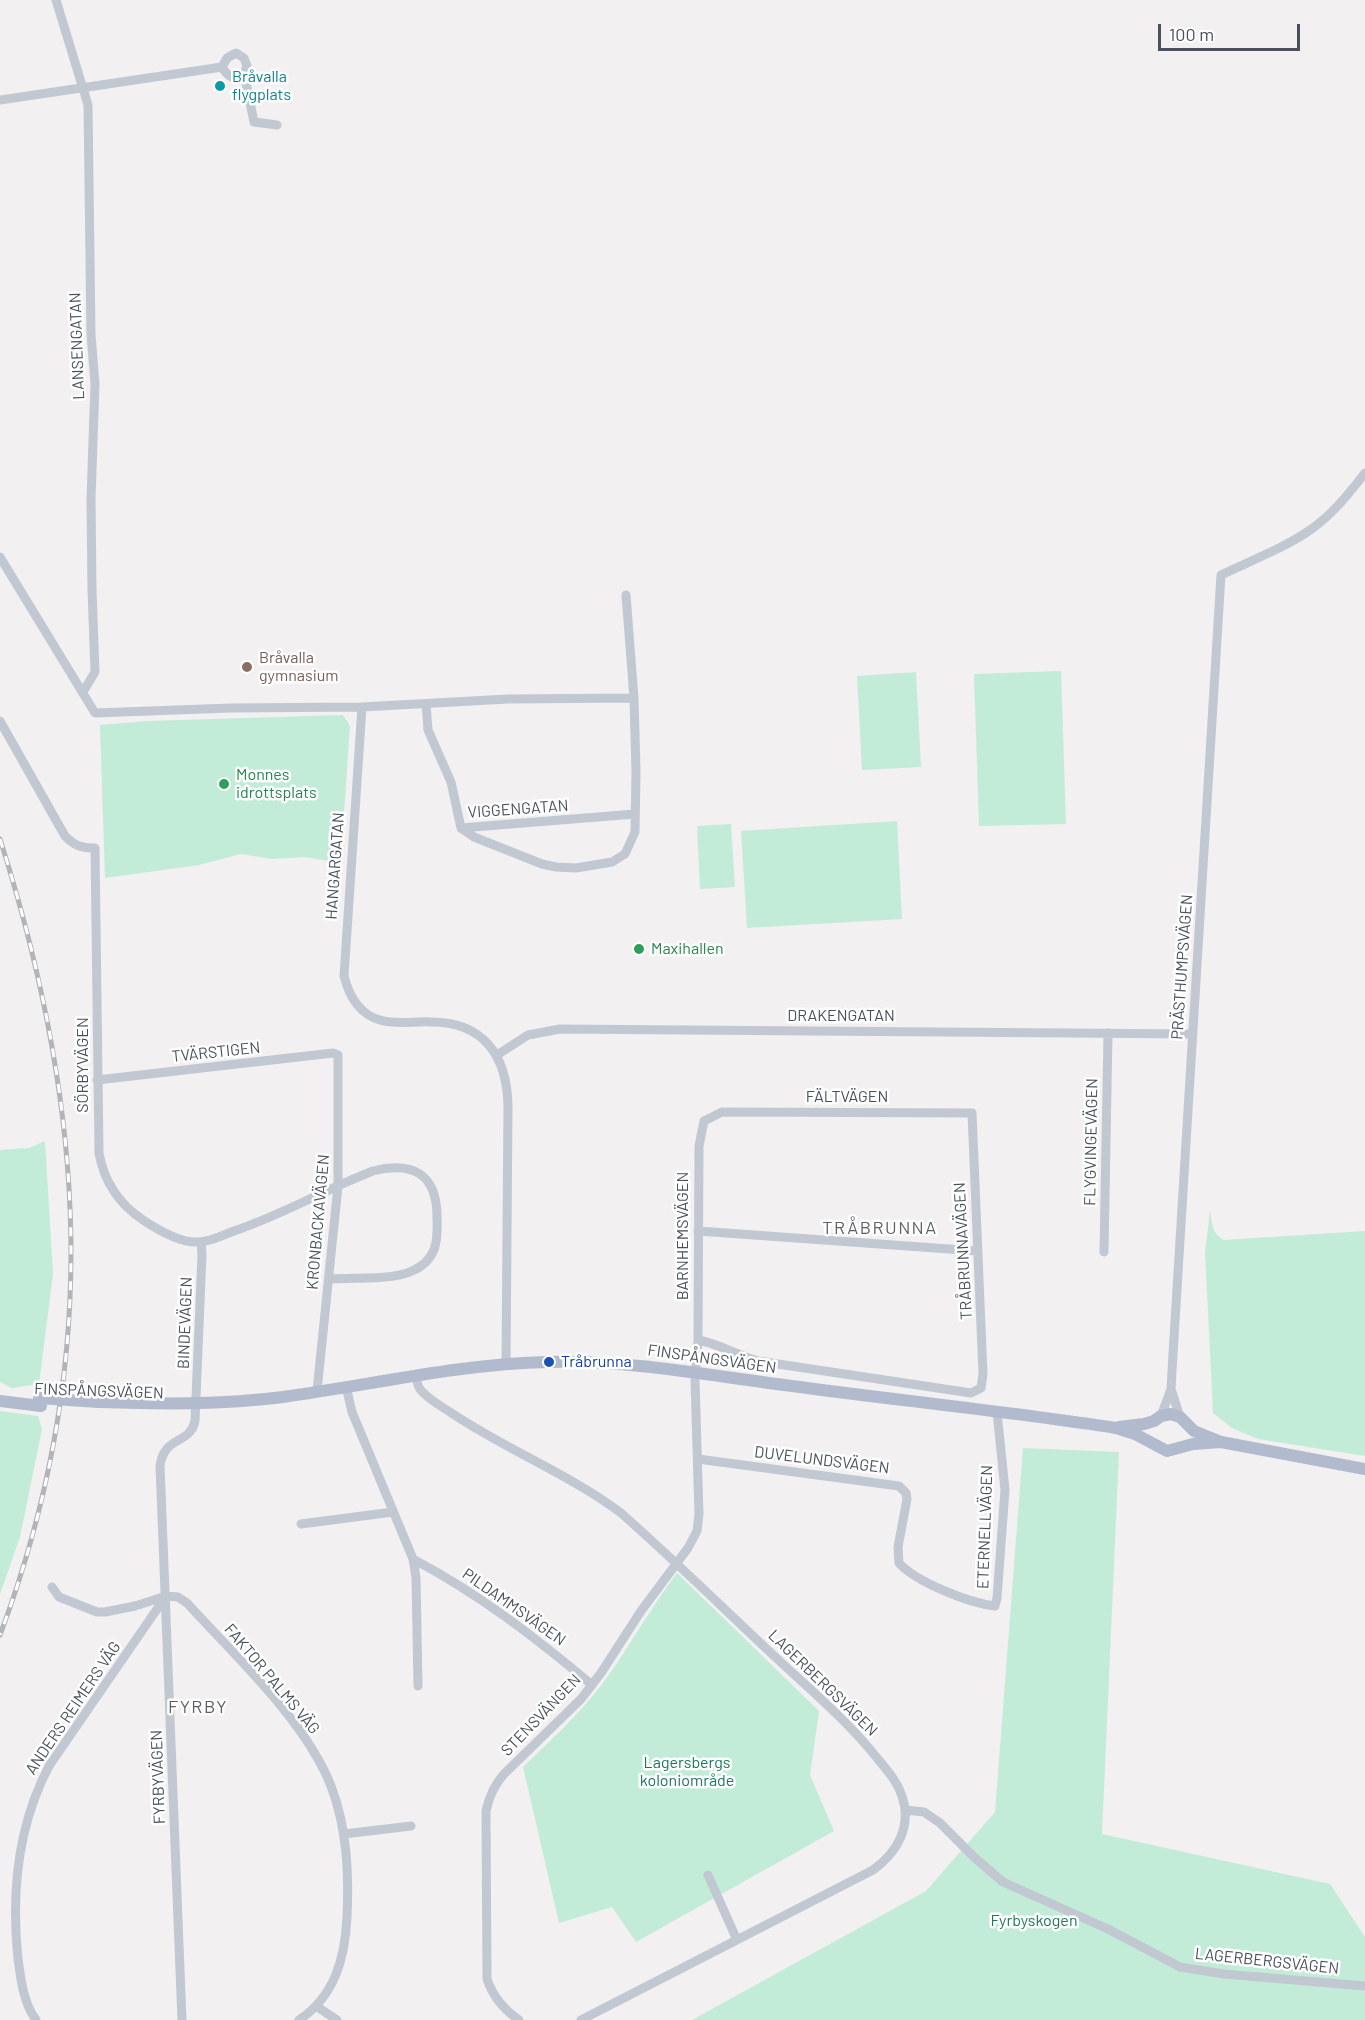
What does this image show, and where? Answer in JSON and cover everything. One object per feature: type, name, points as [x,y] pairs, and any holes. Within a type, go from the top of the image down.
[{"type":"main road","name":"FINSPÅNGSVÄGEN","points":[[0,1401],[98,1406],[173,1402],[196,1405],[257,1400],[506,1364],[580,1362],[696,1372],[1116,1428],[1167,1451],[1193,1444],[1221,1442]]},
{"type":"main road","name":"FINSPÅNGSVÄGEN","points":[[0,1393],[40,1402]]},
{"type":"main road","name":"FINSPÅNGSVÄGEN","points":[[1116,1428],[1171,1414],[1194,1431],[1221,1442],[1365,1469]]},
{"type":"main road","points":[[1154,1444],[1150,1430],[1158,1418]]},
{"type":"main road","points":[[1181,1448],[1187,1440],[1183,1421]]},
{"type":"street","name":"LANSENGATAN","points":[[56,0],[88,105],[91,334],[95,384],[91,498],[95,672],[83,692]]},
{"type":"street","points":[[222,67],[227,58],[236,53],[244,58],[247,66],[242,79]]},
{"type":"street","points":[[0,100],[222,67]]},
{"type":"street","points":[[222,67],[225,73],[232,77],[245,78],[254,122],[277,125]]},
{"type":"street","name":"PRÄSTHUMPSVÄGEN","points":[[1183,1421],[1172,1389],[1221,574],[1271,552],[1314,527],[1342,502],[1365,473]]},
{"type":"street","points":[[0,557],[95,713],[231,708],[362,707],[508,699],[634,698]]},
{"type":"street","points":[[461,828],[474,837],[542,864],[576,868],[612,862],[625,854],[635,832],[636,772],[634,698],[626,595]]},
{"type":"street","name":"VIGGENGATAN","points":[[426,704],[428,729],[451,782],[461,828],[635,814]]},
{"type":"street","name":"HANGARGATAN","points":[[362,707],[344,962],[347,990],[365,1012],[380,1020],[456,1023],[476,1033],[497,1055],[507,1080],[508,1099],[506,1364]]},
{"type":"street","name":"SÖRBYVÄGEN","points":[[0,721],[65,836],[72,844],[80,848],[95,848],[99,1153],[105,1178],[129,1209],[148,1223],[173,1236],[201,1242]]},
{"type":"street","name":"DRAKENGATAN","points":[[497,1055],[528,1035],[560,1029],[1193,1034]]},
{"type":"street","name":"FLYGVINGEVÄGEN","points":[[1104,1252],[1108,1033]]},
{"type":"street","name":"TVÄRSTIGEN","points":[[97,1080],[333,1053],[338,1055]]},
{"type":"street","name":"KRONBACKAVÄGEN","points":[[317,1391],[339,1186],[338,1055]]},
{"type":"street","name":"FÄLTVÄGEN","points":[[722,1112],[972,1113]]},
{"type":"street","name":"BARNHEMSVÄGEN","points":[[696,1372],[700,1137],[704,1121],[722,1112]]},
{"type":"street","name":"TRÅBRUNNAVÄGEN","points":[[698,1340],[716,1343],[736,1355],[758,1361],[970,1393],[981,1388],[983,1374],[972,1113]]},
{"type":"street","points":[[201,1242],[280,1215],[339,1186],[387,1167],[409,1168],[427,1180],[436,1196],[438,1239],[426,1262],[405,1274],[329,1279]]},
{"type":"street","points":[[698,1231],[977,1251]]},
{"type":"street","name":"BINDEVÄGEN","points":[[196,1405],[201,1242]]},
{"type":"street","name":"STENSVÄNGEN","points":[[519,2020],[501,2005],[490,1989],[487,1978],[486,1817],[489,1799],[504,1774],[566,1716],[592,1685],[641,1611],[693,1539],[699,1523],[696,1372]]},
{"type":"street","name":"LAGERBERGSVÄGEN","points":[[416,1376],[418,1388],[482,1433],[590,1491],[621,1514],[857,1734],[894,1778],[899,1787],[905,1810],[917,1810],[930,1816],[1003,1882],[1108,1929],[1180,1968],[1365,1986]]},
{"type":"street","points":[[346,1386],[352,1412],[413,1559],[416,1576],[418,1686]]},
{"type":"street","name":"PRÄSTHUMPSVÄGEN","points":[[1158,1418],[1172,1389]]},
{"type":"street","name":"FYRBYVÄGEN","points":[[182,2020],[161,1458],[166,1448],[192,1431],[196,1405]]},
{"type":"street","name":"ETERNELLVÄGEN","points":[[995,1606],[1005,1490],[997,1412]]},
{"type":"street","name":"DUVELUNDSVÄGEN","points":[[698,1459],[899,1486],[906,1493],[907,1499],[898,1547],[899,1563],[909,1572],[960,1597],[995,1606]]},
{"type":"street","points":[[301,1524],[393,1512]]},
{"type":"street","name":"PILDAMMSVÄGEN","points":[[413,1559],[435,1570],[523,1628],[592,1685]]},
{"type":"street","points":[[51,1587],[59,1597],[97,1612],[135,1606],[166,1596]]},
{"type":"street","name":"FAKTOR PALMS VÄG","points":[[166,1596],[178,1597],[187,1603],[267,1691],[299,1731],[328,1780],[337,1803],[344,1834],[348,1893],[345,1946],[335,1980],[329,1991],[299,2020]]},
{"type":"street","name":"ANDERS REIMERS VÄG","points":[[36,2020],[27,2005],[23,1992],[16,1940],[15,1879],[25,1827],[36,1793],[53,1760],[166,1596]]},
{"type":"street","points":[[581,2020],[873,1870],[893,1853],[903,1832],[905,1810]]},
{"type":"street","points":[[344,1834],[411,1826]]},
{"type":"street","points":[[708,1875],[737,1940]]},
{"type":"street","points":[[316,2006],[337,2020]]},
{"type":"green space","points":[[1061,671],[1066,824],[979,826],[974,674]]},
{"type":"green space","points":[[916,672],[921,767],[862,770],[857,676]]},
{"type":"green space","name":"Monnes idrottsplats","points":[[343,715],[350,726],[342,842],[329,861],[304,857],[272,859],[241,854],[199,865],[105,878],[100,725],[148,721]]},
{"type":"green space","points":[[897,821],[902,919],[747,928],[741,831]]},
{"type":"green space","points":[[731,824],[735,887],[700,889],[697,826]]},
{"type":"green space","points":[[45,1141],[53,1274],[39,1384],[12,1388],[0,1382],[0,1150],[29,1148]]},
{"type":"green space","points":[[1210,1211],[1215,1231],[1224,1240],[1365,1231],[1365,1456],[1258,1439],[1232,1428],[1213,1413],[1205,1252]]},
{"type":"green space","points":[[0,1411],[38,1416],[42,1429],[20,1537],[0,1594]]},
{"type":"green space","name":"Fyrbyskogen","points":[[1023,1448],[1119,1452],[1102,1834],[1330,1884],[1365,1937],[1365,2020],[692,2020],[926,1891],[995,1812]]},
{"type":"green space","name":"Lagersbergs koloniområde","points":[[677,1573],[819,1711],[810,1775],[834,1831],[636,1942],[612,1907],[559,1923],[523,1767],[568,1723],[599,1688]]},
{"type":"railway","points":[[0,839],[29,941],[51,1041],[65,1140],[71,1238],[68,1336],[55,1434],[33,1534],[0,1635]]},
{"type":"place","name":"Bråvalla flygplats","points":[[220,86]]},
{"type":"place","name":"Bråvalla gymnasium","points":[[247,667]]},
{"type":"place","name":"Monnes idrottsplats","points":[[224,784]]},
{"type":"place","name":"Maxihallen","points":[[639,949]]},
{"type":"place","name":"Tråbrunna","points":[[549,1362]]},
{"type":"district","name":"TRÅBRUNNA","points":[[880,1228]]},
{"type":"district","name":"FYRBY","points":[[198,1707]]}]
